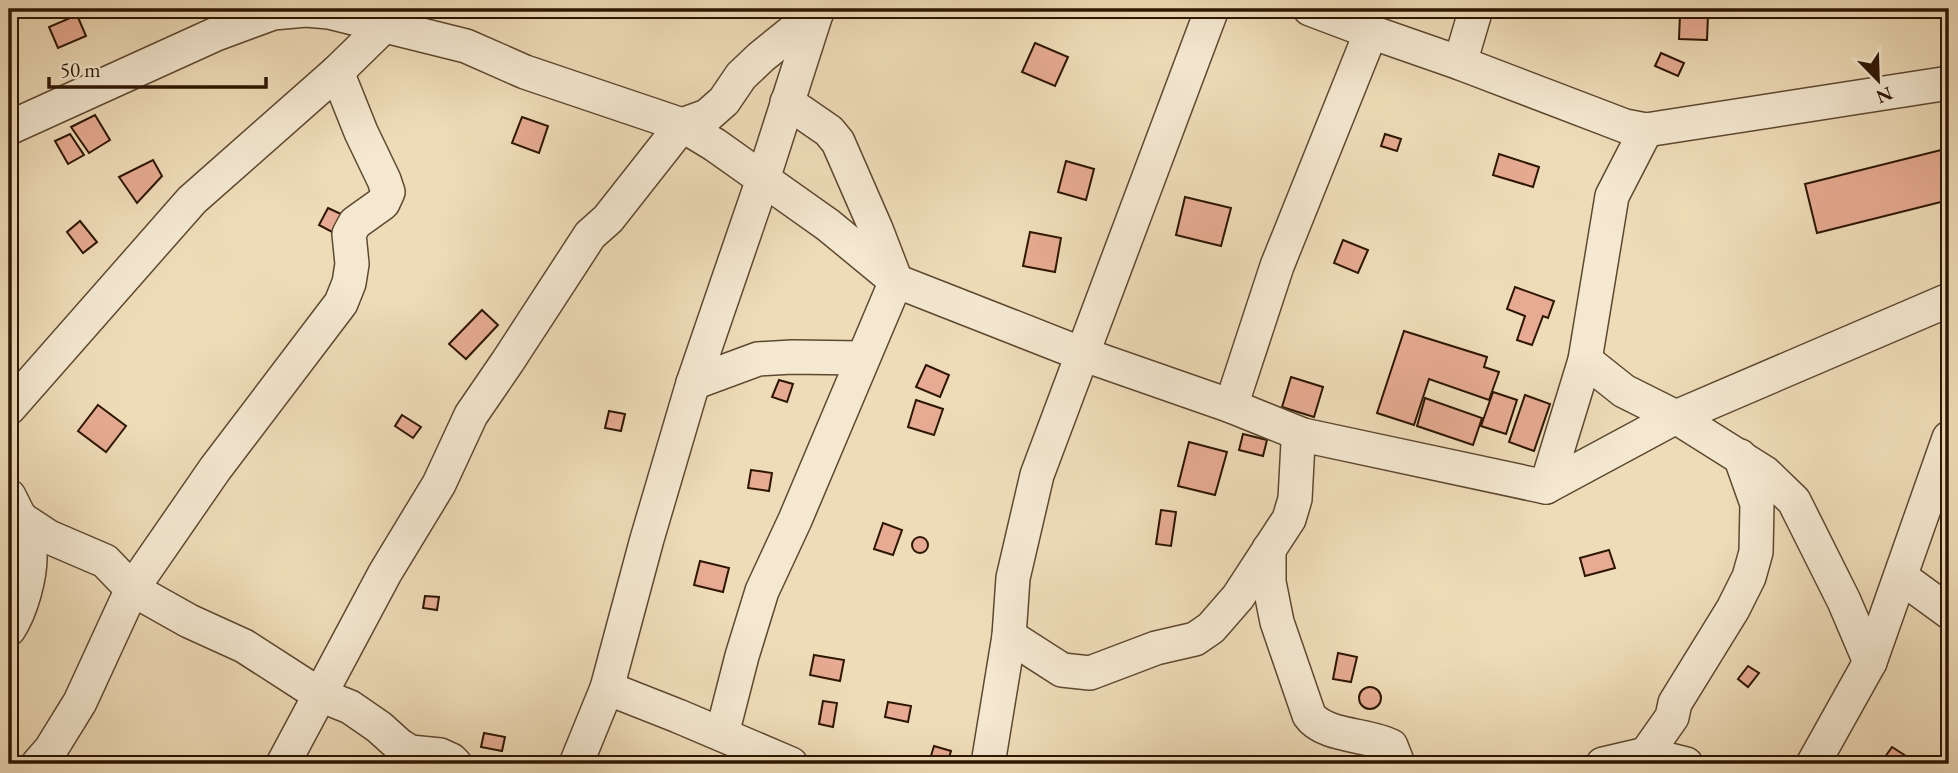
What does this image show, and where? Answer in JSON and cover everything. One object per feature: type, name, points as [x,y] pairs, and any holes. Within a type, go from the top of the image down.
[{"type":"street","points":[[988,764],[1009,636],[1013,578],[1037,475],[1212,9]]},
{"type":"street","points":[[1310,9],[1625,126],[1646,130],[1949,83]]},
{"type":"street","points":[[1460,63],[1476,9]]},
{"type":"street","points":[[576,764],[607,688],[693,383],[818,10]]},
{"type":"street","points":[[283,764],[385,573],[439,484],[471,415],[590,235],[608,219],[682,125],[707,116],[724,101],[741,76],[818,10]]},
{"type":"street","points":[[9,128],[265,11],[329,12],[466,46],[525,72],[682,125],[715,145],[828,225],[896,281],[1082,354],[1231,406],[1303,435],[1546,487],[1676,417],[1949,300]]},
{"type":"street","points":[[9,408],[192,200],[337,72],[384,26]]},
{"type":"street","points":[[1231,406],[1278,266],[1371,32]]},
{"type":"street","points":[[51,759],[132,590],[215,468],[341,303],[349,284],[352,264],[349,234],[355,223],[383,203],[388,192],[337,72]]},
{"type":"street","points":[[722,734],[762,591],[795,520],[896,281],[838,142],[829,131],[787,102]]},
{"type":"street","points":[[1546,487],[1585,360],[1612,196],[1646,130]]},
{"type":"street","points":[[693,383],[758,359],[863,358]]},
{"type":"street","points":[[1585,360],[1625,391],[1676,417],[1740,456],[1765,473],[1794,501],[1844,601],[1870,662]]},
{"type":"street","points":[[1009,636],[1062,670],[1090,673],[1156,648],[1195,639],[1211,628],[1238,597],[1289,519],[1295,499],[1298,443],[1303,435]]},
{"type":"street","points":[[1813,764],[1870,662],[1949,438]]},
{"type":"street","points":[[1686,764],[1674,735],[1672,717],[1675,703],[1733,609],[1749,577],[1756,552],[1757,504],[1740,456]]},
{"type":"street","points":[[16,508],[49,537],[105,561],[132,590],[188,621],[244,646],[320,695],[350,707],[379,727],[399,746],[410,752],[440,755],[455,764]]},
{"type":"street","points":[[9,629],[17,616],[30,568],[30,551],[16,508]]},
{"type":"street","points":[[1269,549],[1269,582],[1277,622],[1309,715],[1314,722],[1327,729],[1381,740],[1391,746],[1398,764]]},
{"type":"street","points":[[1901,577],[1949,612]]},
{"type":"street","points":[[607,688],[791,764]]},
{"type":"street","points":[[1646,754],[1672,717]]},
{"type":"street","points":[[1603,764],[1646,754],[1686,764]]},
{"type":"building","points":[[1680,14],[1708,15],[1707,40],[1679,39]]},
{"type":"building","points":[[77,15],[86,36],[58,48],[49,27]]},
{"type":"building","points":[[1035,43],[1068,57],[1055,86],[1022,72]]},
{"type":"building","points":[[1661,53],[1684,63],[1678,76],[1655,66]]},
{"type":"building","points":[[95,115],[110,140],[89,153],[71,127]]},
{"type":"building","points":[[522,117],[548,126],[539,153],[512,143]]},
{"type":"building","points":[[70,134],[84,155],[68,164],[55,141]]},
{"type":"building","points":[[1385,134],[1401,139],[1397,151],[1381,146]]},
{"type":"building","points":[[1949,148],[1949,200],[1817,233],[1805,184]]},
{"type":"building","points":[[1499,154],[1539,167],[1533,187],[1493,175]]},
{"type":"building","points":[[153,160],[162,176],[137,203],[119,177]]},
{"type":"building","points":[[1066,161],[1094,169],[1086,200],[1058,192]]},
{"type":"building","points":[[1185,197],[1231,208],[1221,246],[1176,235]]},
{"type":"building","points":[[328,208],[341,214],[332,232],[319,225]]},
{"type":"building","points":[[80,221],[97,242],[83,253],[67,232]]},
{"type":"building","points":[[1030,232],[1061,238],[1055,272],[1023,266]]},
{"type":"building","points":[[1343,240],[1368,250],[1358,273],[1334,263]]},
{"type":"building","points":[[1515,287],[1554,301],[1548,318],[1543,316],[1532,345],[1517,340],[1525,316],[1507,309]]},
{"type":"building","points":[[482,310],[498,325],[466,359],[449,344]]},
{"type":"building","points":[[1404,331],[1487,357],[1484,367],[1499,372],[1489,400],[1429,379],[1414,425],[1377,413]]},
{"type":"building","points":[[926,365],[949,375],[940,397],[916,387]]},
{"type":"building","points":[[1291,377],[1323,387],[1314,417],[1282,407]]},
{"type":"building","points":[[779,380],[793,384],[787,402],[772,397]]},
{"type":"building","points":[[1493,392],[1517,400],[1506,434],[1481,426]]},
{"type":"building","points":[[1525,395],[1550,404],[1534,451],[1509,442]]},
{"type":"building","points":[[1425,398],[1482,418],[1473,445],[1417,426]]},
{"type":"building","points":[[916,400],[943,409],[934,435],[908,427]]},
{"type":"building","points":[[98,405],[126,426],[106,452],[78,431]]},
{"type":"building","points":[[609,411],[625,414],[621,431],[605,428]]},
{"type":"building","points":[[402,415],[421,427],[413,438],[395,426]]},
{"type":"building","points":[[1243,434],[1267,440],[1263,456],[1239,450]]},
{"type":"building","points":[[1189,442],[1227,452],[1215,495],[1178,486]]},
{"type":"building","points":[[751,470],[772,473],[769,491],[748,488]]},
{"type":"building","points":[[1161,510],[1176,512],[1171,546],[1156,544]]},
{"type":"building","points":[[883,523],[902,530],[893,555],[874,549]]},
{"type":"building","points":[[920,537],[926,539],[926,551],[920,553],[914,551],[912,545],[914,539]]},
{"type":"building","points":[[1609,550],[1615,568],[1585,576],[1580,558]]},
{"type":"building","points":[[700,561],[729,568],[723,592],[694,585]]},
{"type":"building","points":[[425,596],[439,597],[437,610],[423,608]]},
{"type":"building","points":[[1338,653],[1357,657],[1351,682],[1333,679]]},
{"type":"building","points":[[814,655],[844,660],[840,681],[810,675]]},
{"type":"building","points":[[1748,666],[1759,673],[1748,687],[1738,679]]},
{"type":"building","points":[[1370,687],[1378,690],[1381,698],[1378,706],[1370,709],[1362,706],[1359,698],[1362,690]]},
{"type":"building","points":[[823,701],[837,703],[833,727],[819,724]]},
{"type":"building","points":[[888,702],[911,706],[908,722],[885,717]]},
{"type":"building","points":[[484,733],[505,737],[502,751],[481,747]]},
{"type":"building","points":[[934,746],[951,751],[947,764],[930,759]]},
{"type":"building","points":[[1892,747],[1909,758],[1905,764],[1896,764],[1885,757]]}]
